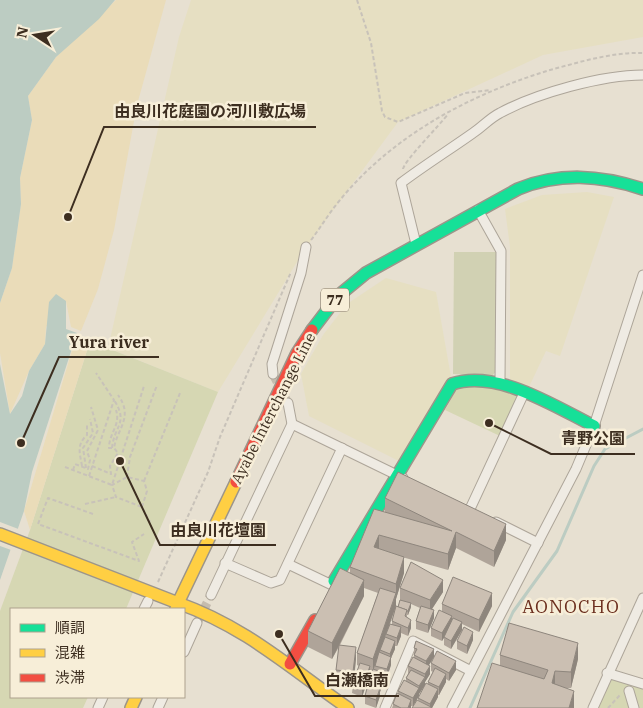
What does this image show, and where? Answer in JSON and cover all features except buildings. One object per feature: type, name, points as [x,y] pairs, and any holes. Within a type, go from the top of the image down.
[{"type":"main road","name":"Ayabe Interchange Line","points":[[177,606],[297,353],[318,321],[345,289],[375,266],[478,210],[524,188],[552,179],[602,178],[643,189]]},
{"type":"main road","points":[[330,589],[404,478],[452,384],[459,379],[500,382],[594,426]]},
{"type":"main road","points":[[0,534],[145,600],[201,610],[238,627],[290,664],[333,704],[348,708]]},
{"type":"main road","points":[[290,664],[296,657],[320,609]]},
{"type":"street","points":[[416,244],[401,183],[498,114],[522,102],[562,89],[643,75]]},
{"type":"street","points":[[478,210],[501,251],[500,382]]},
{"type":"street","points":[[273,374],[272,364],[301,273],[306,247]]},
{"type":"street","points":[[452,708],[576,469],[594,426],[643,275]]},
{"type":"street","points":[[524,393],[475,511],[538,543]]},
{"type":"street","points":[[210,595],[292,424],[288,403]]},
{"type":"street","points":[[292,424],[404,478]]},
{"type":"street","points":[[225,563],[271,583],[280,580],[342,448]]},
{"type":"street","points":[[288,564],[330,589]]},
{"type":"street","points":[[593,708],[643,598]]},
{"type":"street","points":[[185,650],[197,623]]},
{"type":"street","points":[[386,708],[413,641],[471,671]]},
{"type":"street","points":[[608,673],[643,684]]},
{"type":"street","points":[[627,692],[635,707]]},
{"type":"path","points":[[356,0],[371,43],[382,111],[385,117],[398,122],[465,93],[492,90]]},
{"type":"path","points":[[306,247],[340,200],[372,167],[424,125],[492,90],[578,62],[643,53]]},
{"type":"path","points":[[401,183],[404,163],[429,139],[450,112]]},
{"type":"path","points":[[158,582],[208,472],[235,402],[291,271]]},
{"type":"path","points":[[96,373],[120,409],[121,424],[112,441],[113,448]]},
{"type":"path","points":[[127,477],[130,457],[157,385]]},
{"type":"path","points":[[116,497],[112,485],[144,386]]},
{"type":"path","points":[[142,507],[147,491],[144,481],[180,393]]},
{"type":"path","points":[[113,448],[115,440],[124,424],[124,411],[118,395]]},
{"type":"path","points":[[88,476],[114,400]]},
{"type":"path","points":[[86,468],[88,469],[90,460],[87,451],[98,430],[91,407]]},
{"type":"path","points":[[92,466],[111,474],[110,466],[118,453],[113,448],[109,448],[109,439],[117,424],[116,410]]},
{"type":"path","points":[[86,468],[82,448],[93,433],[90,419]]},
{"type":"path","points":[[82,466],[78,448],[82,439],[87,435],[87,423]]},
{"type":"path","points":[[73,470],[76,464],[86,468]]},
{"type":"path","points":[[65,467],[112,485],[127,477],[144,481]]},
{"type":"path","points":[[85,504],[116,497],[142,507],[150,522]]},
{"type":"path","points":[[93,514],[48,498],[38,524],[139,560],[132,542],[144,534]]},
{"type":"path","points":[[608,708],[616,698],[627,692]]},
{"type":"shaded area","points":[[0,0],[115,0],[99,19],[56,57],[28,96],[32,120],[20,178],[21,204],[12,268],[0,303]]},
{"type":"shaded area","points":[[191,0],[643,0],[643,37],[543,55],[398,122],[306,247],[218,392],[108,348],[179,37]]},
{"type":"shaded area","points":[[587,192],[614,197],[560,356],[546,351],[528,389],[510,379],[510,247],[505,209],[542,195]]},
{"type":"shaded area","points":[[386,278],[436,292],[451,377],[401,462],[309,416],[301,374],[323,335],[347,304]]},
{"type":"shaded area","points":[[56,294],[66,301],[66,329],[77,333],[32,472],[24,511],[0,580],[0,364],[10,414],[22,396],[29,371],[45,344],[49,302]]},
{"type":"green space","points":[[454,252],[499,252],[498,369],[492,376],[453,374]]},
{"type":"green space","points":[[90,341],[218,392],[126,608],[10,608],[10,698],[88,698],[83,708],[0,708],[0,611],[30,530]]},
{"type":"green space","points":[[459,385],[498,386],[516,394],[517,399],[500,436],[445,410]]},
{"type":"green space","points":[[610,679],[643,687],[643,708],[598,708]]},
{"type":"sand","points":[[116,0],[166,0],[137,105],[114,230],[98,289],[81,331],[71,327],[66,301],[46,327],[45,344],[29,371],[10,414],[0,353],[0,303],[12,268],[21,204],[20,178],[32,120],[28,96],[56,57]]},
{"type":"sand","points":[[76,337],[90,341],[30,530],[24,511]]},
{"type":"pier","points":[[0,522],[21,530],[14,551],[0,546]]},
{"type":"waterway","points":[[470,708],[513,612],[557,551],[594,466],[605,449],[643,429]]},
{"type":"tunnel","points":[[273,374],[288,403]]},
{"type":"tunnel","points":[[197,623],[211,595]]},
{"type":"traffic: fast","points":[[312,330],[338,296],[366,273],[518,189],[549,180],[580,177],[596,178],[643,189]]},
{"type":"traffic: fast","points":[[334,581],[452,384],[469,381],[488,381],[506,385],[543,400],[594,426]]},
{"type":"traffic: slow","points":[[0,534],[178,603],[236,482]]},
{"type":"traffic: slow","points":[[176,608],[178,603],[225,624],[246,636],[348,708]]},
{"type":"traffic: slow","points":[[131,708],[136,698]]},
{"type":"traffic: jam","points":[[236,482],[297,353],[312,330]]},
{"type":"traffic: jam","points":[[290,664],[315,620]]},
{"type":"place","name":"由良川花庭園の河川敷広場","points":[[68,217]]},
{"type":"place","name":"青野公園","points":[[489,423]]},
{"type":"place","name":"Yura river","points":[[21,443]]},
{"type":"place","name":"由良川花壇園","points":[[120,461]]},
{"type":"place","name":"白瀬橋南","points":[[279,634]]},
{"type":"district","name":"AONOCHO","points":[[571,606]]}]
